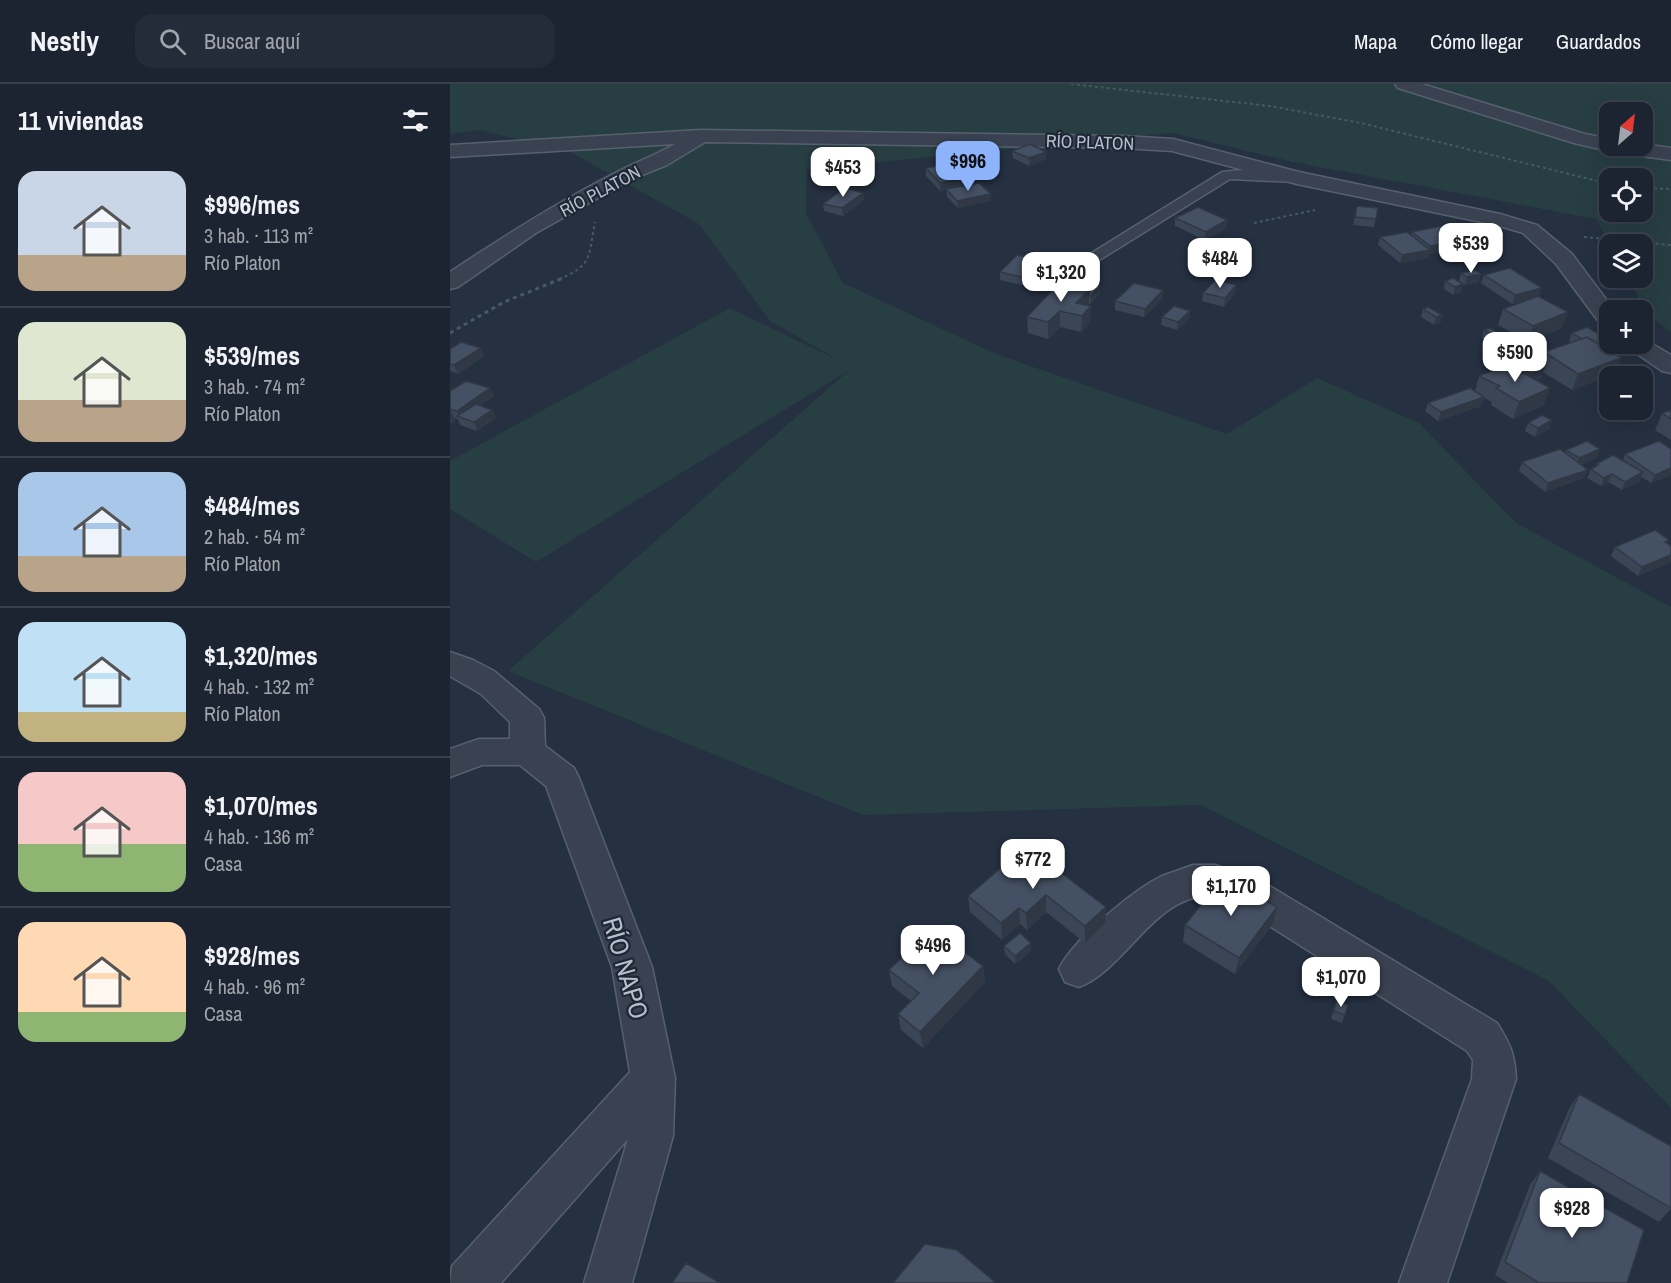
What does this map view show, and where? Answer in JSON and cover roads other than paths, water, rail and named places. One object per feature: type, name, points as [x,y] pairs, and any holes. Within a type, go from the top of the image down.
[{"type":"street","points":[[1404,84],[1599,143]]},
{"type":"street","points":[[450,151],[701,136]]},
{"type":"street","name":"RÍO PLATON","points":[[450,282],[529,229],[624,175],[660,161],[701,136],[1123,142],[1173,145],[1297,178],[1500,220],[1530,229],[1564,259],[1599,306]]},
{"type":"street","points":[[1653,151],[1671,154]]},
{"type":"street","points":[[1653,354],[1671,366]]},
{"type":"street","points":[[450,664],[462,667],[496,686],[527,718],[528,752],[479,752],[450,764]]},
{"type":"street","name":"RÍO NAPO","points":[[528,752],[561,778],[632,967],[653,1078],[651,1136],[608,1283]]},
{"type":"street","points":[[1079,969],[1152,902],[1185,881],[1210,880],[1249,893],[1482,1037],[1494,1057],[1494,1080],[1423,1283]]},
{"type":"street","points":[[469,1283],[653,1078]]},
{"type":"lane","points":[[1082,264],[1227,175],[1297,178]]}]
